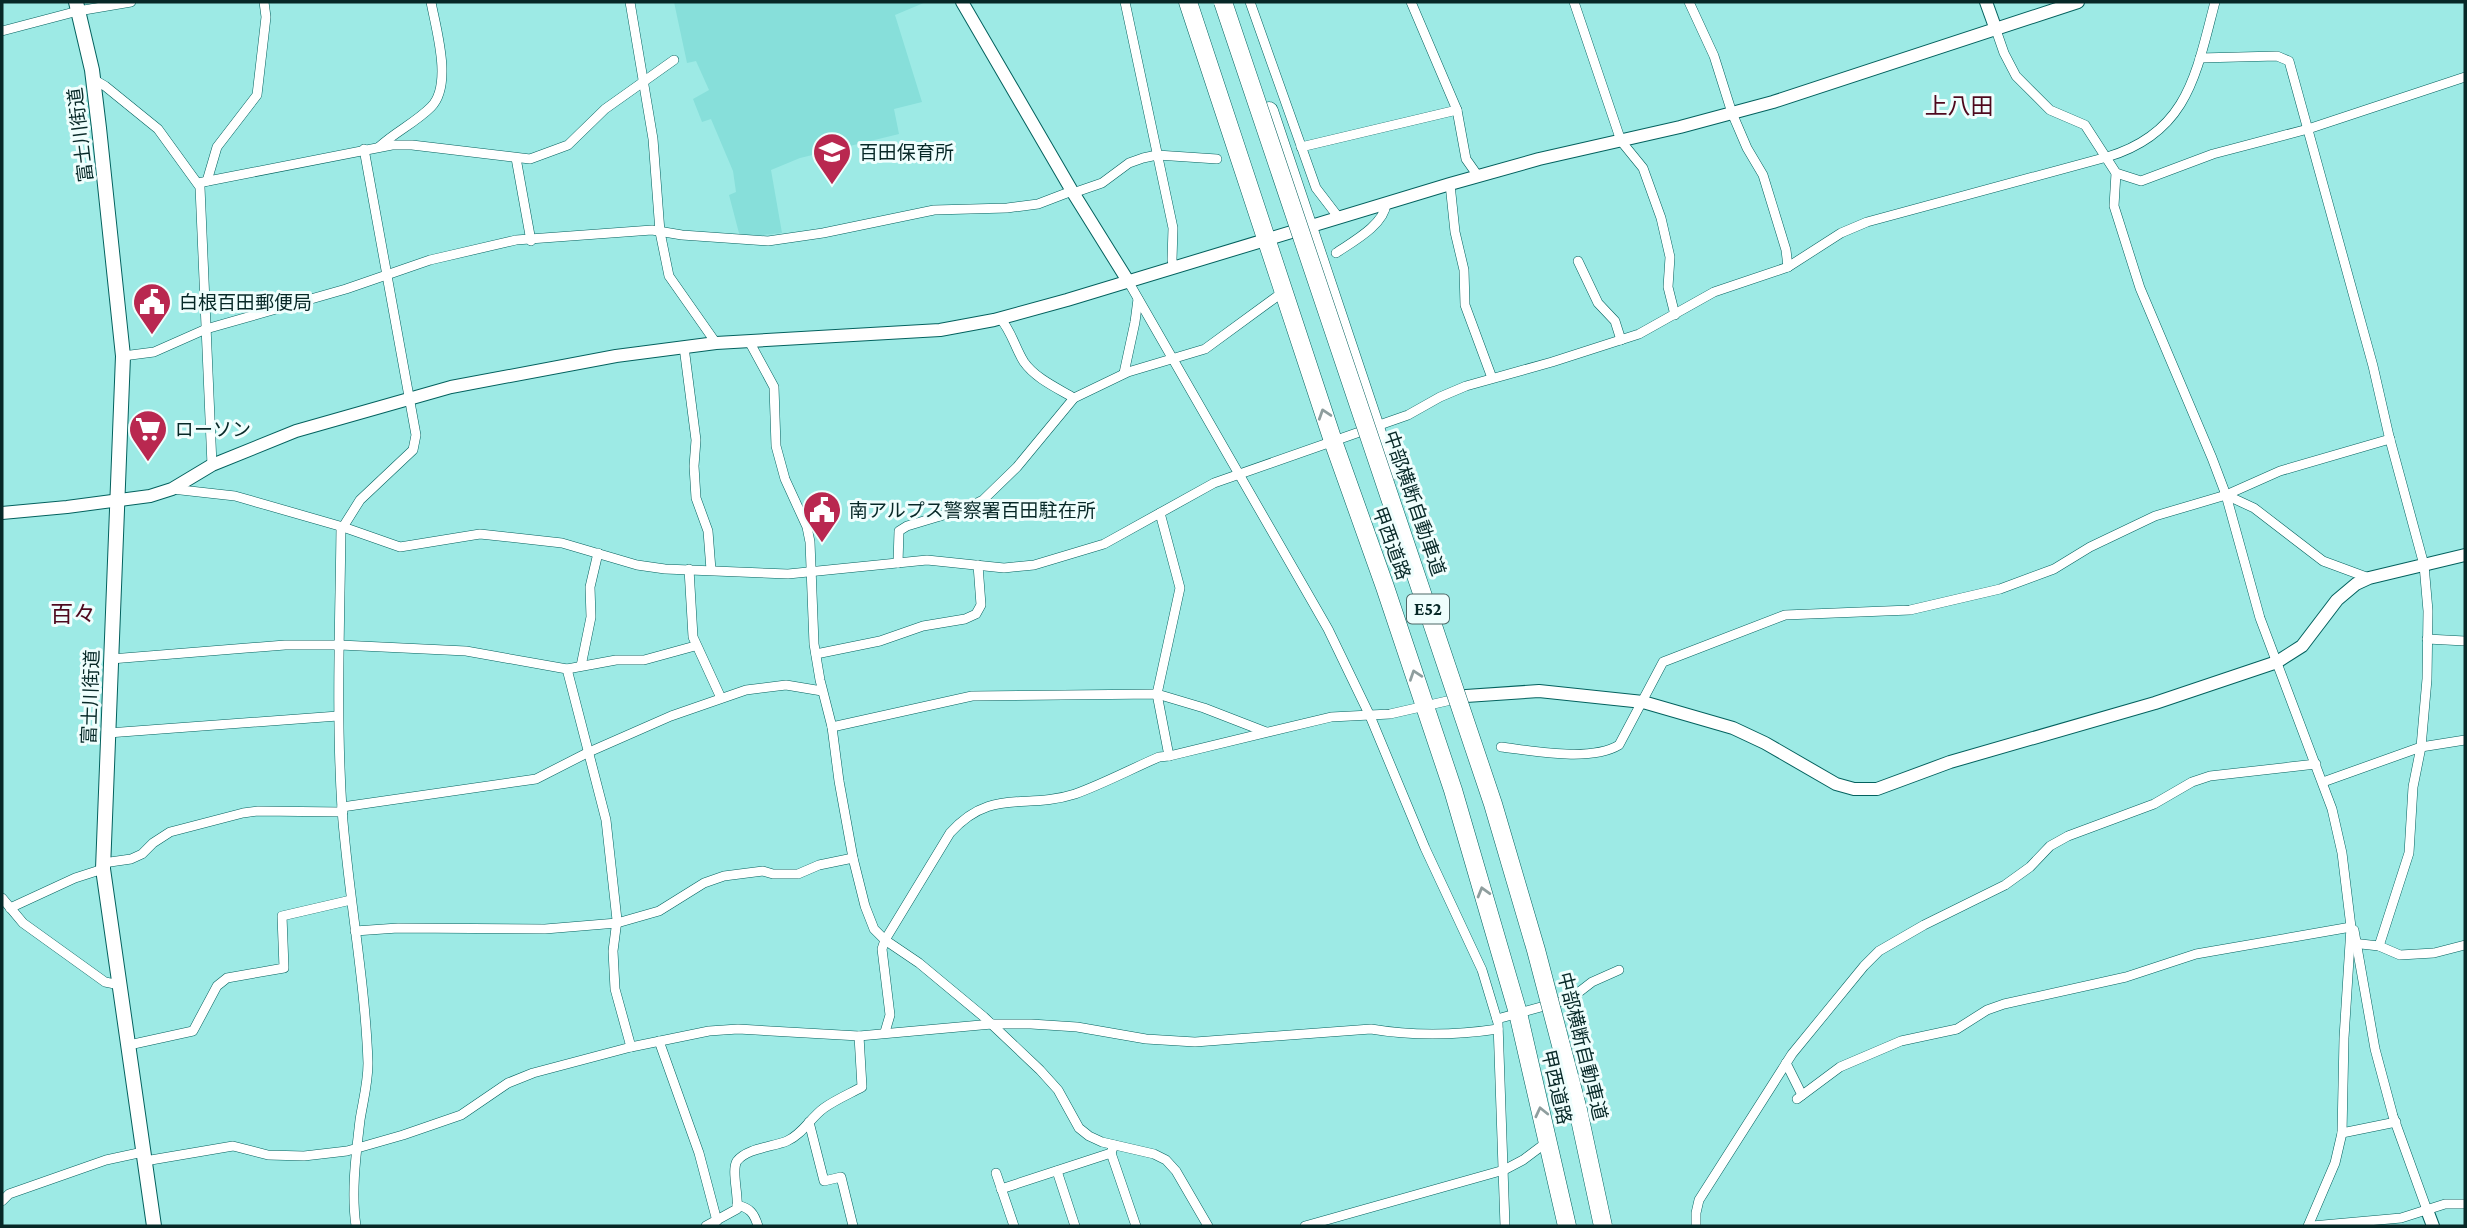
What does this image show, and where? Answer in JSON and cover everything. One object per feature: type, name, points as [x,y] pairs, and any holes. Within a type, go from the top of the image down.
[{"type":"highway","name":"甲西道路","points":[[1188,2],[1333,441],[1426,706],[1518,1013],[1567,1226]]},
{"type":"highway","name":"中部横断自動車道","points":[[1215,2],[1486,807],[1560,1074],[1594,1226]]},
{"type":"highway","name":"中部横断自動車道","points":[[1223,2],[1493,804],[1540,963],[1578,1110],[1603,1226]]},
{"type":"highway","name":"甲西道路","points":[[1231,2],[1466,696],[1557,1003],[1609,1226]]},
{"type":"main road","name":"富士川街道","points":[[77,6],[93,79],[122,356],[103,866],[154,1226]]},
{"type":"street","points":[[3,28],[77,6],[131,2]]},
{"type":"street","points":[[212,465],[200,187],[217,147],[257,96],[266,17],[264,2]]},
{"type":"street","points":[[379,147],[391,135],[432,106],[437,99],[442,60],[430,2]]},
{"type":"street","points":[[631,2],[653,139],[660,232],[669,276],[716,343]]},
{"type":"street","points":[[962,2],[1240,474],[1328,629],[1370,716],[1425,848],[1482,970],[1498,1024],[1505,1226]]},
{"type":"street","points":[[1125,2],[1173,228],[1174,268]]},
{"type":"street","points":[[1250,2],[1316,188],[1339,218]]},
{"type":"street","points":[[1410,2],[1457,110],[1466,159],[1478,176]]},
{"type":"street","points":[[1574,2],[1621,141],[1643,168],[1661,218],[1670,257],[1668,287],[1675,315]]},
{"type":"street","points":[[1689,2],[1714,56],[1732,113],[1747,148],[1763,175],[1786,250],[1788,267]]},
{"type":"street","points":[[1986,2],[2017,76],[2050,110],[2085,125],[2116,173],[2114,206],[2140,288],[2212,458],[2260,618],[2332,809],[2342,853],[2353,944],[2344,1038],[2343,1133],[2335,1163],[2310,1226],[2401,1218],[2445,1204],[2465,1203]]},
{"type":"street","points":[[2,513],[150,496],[172,489],[212,465],[296,431],[451,387],[616,356],[684,347],[940,330],[1000,318],[1478,176],[1773,102],[1995,27],[2078,2]]},
{"type":"street","points":[[172,489],[235,496],[400,547],[480,534],[562,543],[637,565],[665,569],[788,574],[927,560],[1004,568],[1034,565],[1104,544],[1200,490],[1408,415],[1440,397],[1492,378],[1639,334],[1714,292],[1788,267],[1841,233],[1867,222],[2107,158],[2139,146],[2157,132],[2189,92],[2215,2]]},
{"type":"street","points":[[2200,58],[2277,56],[2289,61],[2373,366],[2424,565],[2428,611],[2427,639],[2421,747],[2413,787],[2409,853],[2379,946]]},
{"type":"street","points":[[202,182],[379,147],[412,145],[530,159],[568,145],[605,109],[674,60]]},
{"type":"street","points":[[2116,173],[2141,181],[2213,154],[2308,129],[2465,77]]},
{"type":"street","points":[[93,79],[158,129],[202,182]]},
{"type":"street","points":[[1301,147],[1457,110]]},
{"type":"street","points":[[356,1226],[354,1188],[368,1063],[342,809],[338,716],[342,527],[360,500],[413,450],[416,435],[364,149]]},
{"type":"street","points":[[122,356],[154,352],[206,329],[346,289],[388,273],[516,240],[652,230],[768,241],[823,233],[934,209],[1007,208],[1038,204],[1101,183],[1129,163],[1157,155],[1217,159]]},
{"type":"street","points":[[516,158],[531,241]]},
{"type":"street","points":[[1450,184],[1455,232],[1464,270],[1465,305],[1492,378]]},
{"type":"street","points":[[1336,253],[1370,229],[1385,211],[1386,204]]},
{"type":"street","points":[[1578,261],[1598,303],[1615,321],[1621,340]]},
{"type":"street","points":[[898,563],[899,531],[983,500],[1017,467],[1074,398],[1124,373],[1205,349],[1283,292]]},
{"type":"street","points":[[1124,373],[1138,298]]},
{"type":"street","points":[[1000,318],[1014,337],[1024,362],[1047,382],[1074,398]]},
{"type":"street","points":[[749,341],[774,387],[776,446],[785,479],[807,527],[821,691],[832,727],[853,858],[865,906],[874,929],[992,1024],[1058,1090],[1079,1128],[1089,1136],[1113,1149],[1154,1154],[1166,1160],[1176,1171],[1208,1226]]},
{"type":"street","points":[[684,347],[696,440],[696,498],[708,531],[710,570]]},
{"type":"street","points":[[1501,747],[1550,753],[1608,752],[1619,745],[1663,662],[1784,615],[1910,610],[2000,589],[2053,569],[2090,547],[2155,516],[2225,495],[2280,471],[2390,439]]},
{"type":"street","points":[[2225,495],[2253,508],[2323,561],[2369,578]]},
{"type":"street","points":[[1160,513],[1180,588],[1157,694],[1169,756]]},
{"type":"street","points":[[581,666],[591,617],[590,587],[598,553]]},
{"type":"street","points":[[885,1032],[890,1015],[882,949],[885,940],[950,833],[964,818],[981,808],[1000,802],[1052,799],[1075,794],[1159,757],[1331,717],[1370,716],[1466,696],[1539,691],[1643,702],[1733,728],[1765,743],[1836,784],[1854,789],[1877,789],[1950,762],[2155,703],[2277,662],[2302,646],[2337,600],[2356,584],[2369,578],[2465,555]]},
{"type":"street","points":[[816,653],[880,641],[923,626],[965,619],[976,614],[981,605],[978,565]]},
{"type":"street","points":[[689,569],[695,646],[704,658],[721,698]]},
{"type":"street","points":[[2427,639],[2465,641]]},
{"type":"street","points":[[111,659],[285,645],[340,645],[467,651],[567,669],[616,660],[644,660],[695,646]]},
{"type":"street","points":[[567,669],[606,820],[617,923],[613,951],[615,989],[631,1047]]},
{"type":"street","points":[[2,915],[75,878],[142,854],[170,832],[243,813],[342,809],[536,779],[671,716],[721,698],[765,686],[786,685],[821,691]]},
{"type":"street","points":[[832,727],[972,696],[1157,694],[1204,708],[1266,732]]},
{"type":"street","points":[[108,733],[338,716]]},
{"type":"street","points":[[2323,782],[2421,747],[2465,740]]},
{"type":"street","points":[[1696,1226],[1699,1200],[1786,1063],[1879,951],[1924,925],[2005,885],[2030,867],[2050,846],[2068,836],[2154,804],[2192,782],[2210,776],[2316,764]]},
{"type":"street","points":[[355,931],[398,928],[545,929],[617,923],[659,911],[704,883],[724,876],[763,871],[773,874],[798,874],[820,865],[853,858]]},
{"type":"street","points":[[2,898],[23,923],[104,982],[120,985]]},
{"type":"street","points":[[129,1045],[193,1031],[216,986],[227,978],[284,968],[282,916],[351,900]]},
{"type":"street","points":[[2350,908],[2353,944],[2375,1049],[2396,1122],[2433,1226]]},
{"type":"street","points":[[1786,1063],[1800,1097],[1840,1067],[1901,1041],[1957,1029],[1987,1010],[2004,1004],[2126,977],[2196,954],[2351,927]]},
{"type":"street","points":[[2353,944],[2379,946],[2400,955],[2434,953],[2465,945]]},
{"type":"street","points":[[2,1201],[9,1194],[94,1164],[144,1156],[233,1146],[268,1155],[304,1156],[358,1147],[461,1115],[508,1083],[533,1073],[631,1047],[738,1028],[859,1036],[992,1024],[1077,1027],[1146,1039],[1195,1042],[1371,1029],[1390,1032],[1476,1032],[1518,1013],[1570,999],[1592,982],[1619,970]]},
{"type":"street","points":[[706,1226],[737,1209],[734,1172],[736,1162],[745,1154],[789,1140],[800,1133],[824,1108],[862,1087],[859,1036]]},
{"type":"street","points":[[659,1041],[699,1153],[717,1221]]},
{"type":"street","points":[[809,1122],[824,1181],[841,1177],[853,1226]]},
{"type":"street","points":[[2343,1133],[2396,1122]]},
{"type":"street","points":[[1305,1226],[1504,1170],[1549,1141]]},
{"type":"street","points":[[1001,1189],[1113,1149]]},
{"type":"street","points":[[1113,1149],[1136,1226]]},
{"type":"street","points":[[1057,1171],[1075,1226]]},
{"type":"street","points":[[996,1174],[1014,1226]]},
{"type":"street","points":[[737,1205],[748,1208],[758,1226]]},
{"type":"shaded area","points":[[674,2],[926,2],[895,15],[922,102],[894,109],[899,134],[800,158],[771,170],[782,233],[740,237],[729,195],[736,192],[733,171],[711,119],[702,122],[693,99],[709,90],[696,61],[687,63]]},
{"type":"place","name":"百田保育所","points":[[832,186]]},
{"type":"place","name":"白根百田郵便局","points":[[152,336]]},
{"type":"place","name":"ローソン","points":[[148,463]]},
{"type":"place","name":"南アルプス警察署百田駐在所","points":[[822,544]]},
{"type":"district","name":"上八田","points":[[1959,106]]},
{"type":"district","name":"百々","points":[[73,614]]}]
